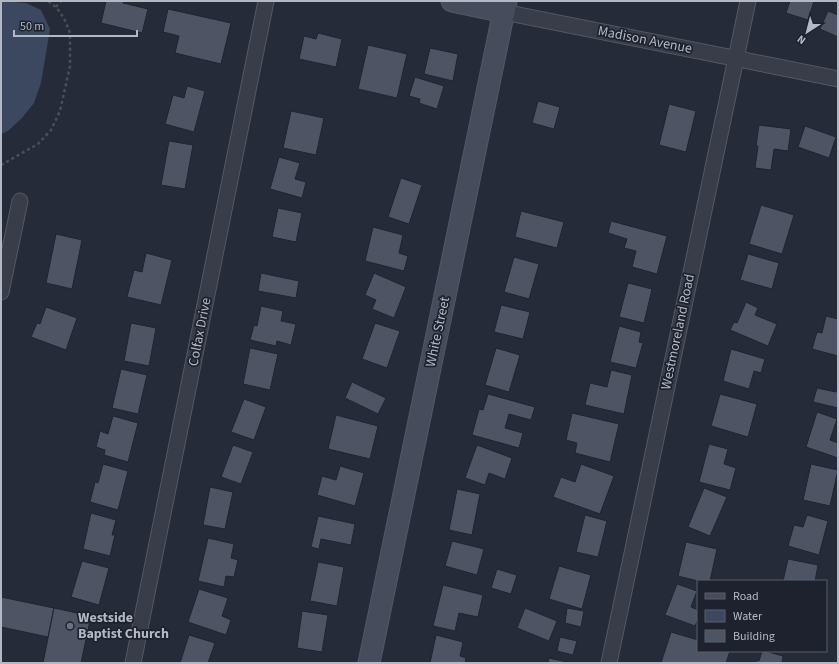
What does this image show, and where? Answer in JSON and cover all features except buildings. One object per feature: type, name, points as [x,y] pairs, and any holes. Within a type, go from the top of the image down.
[{"type":"street","name":"Colfax Drive","points":[[133,663],[266,1]]},
{"type":"street","name":"Madison Avenue","points":[[452,1],[505,6],[736,59],[838,79]]},
{"type":"street","name":"Westmoreland Road","points":[[609,663],[748,1]]},
{"type":"street","name":"White Street","points":[[369,663],[505,6]]},
{"type":"street","points":[[1,292],[20,201]]},
{"type":"path","points":[[1,165],[38,144],[51,130],[60,111],[70,66],[70,33],[64,18],[56,7],[48,1]]},
{"type":"path","points":[[56,7],[61,1]]},
{"type":"water","points":[[1,1],[26,3],[41,10],[50,29],[41,83],[34,103],[22,118],[8,131],[1,134]]},
{"type":"place","name":"Westside Baptist Church","points":[[70,626]]}]
